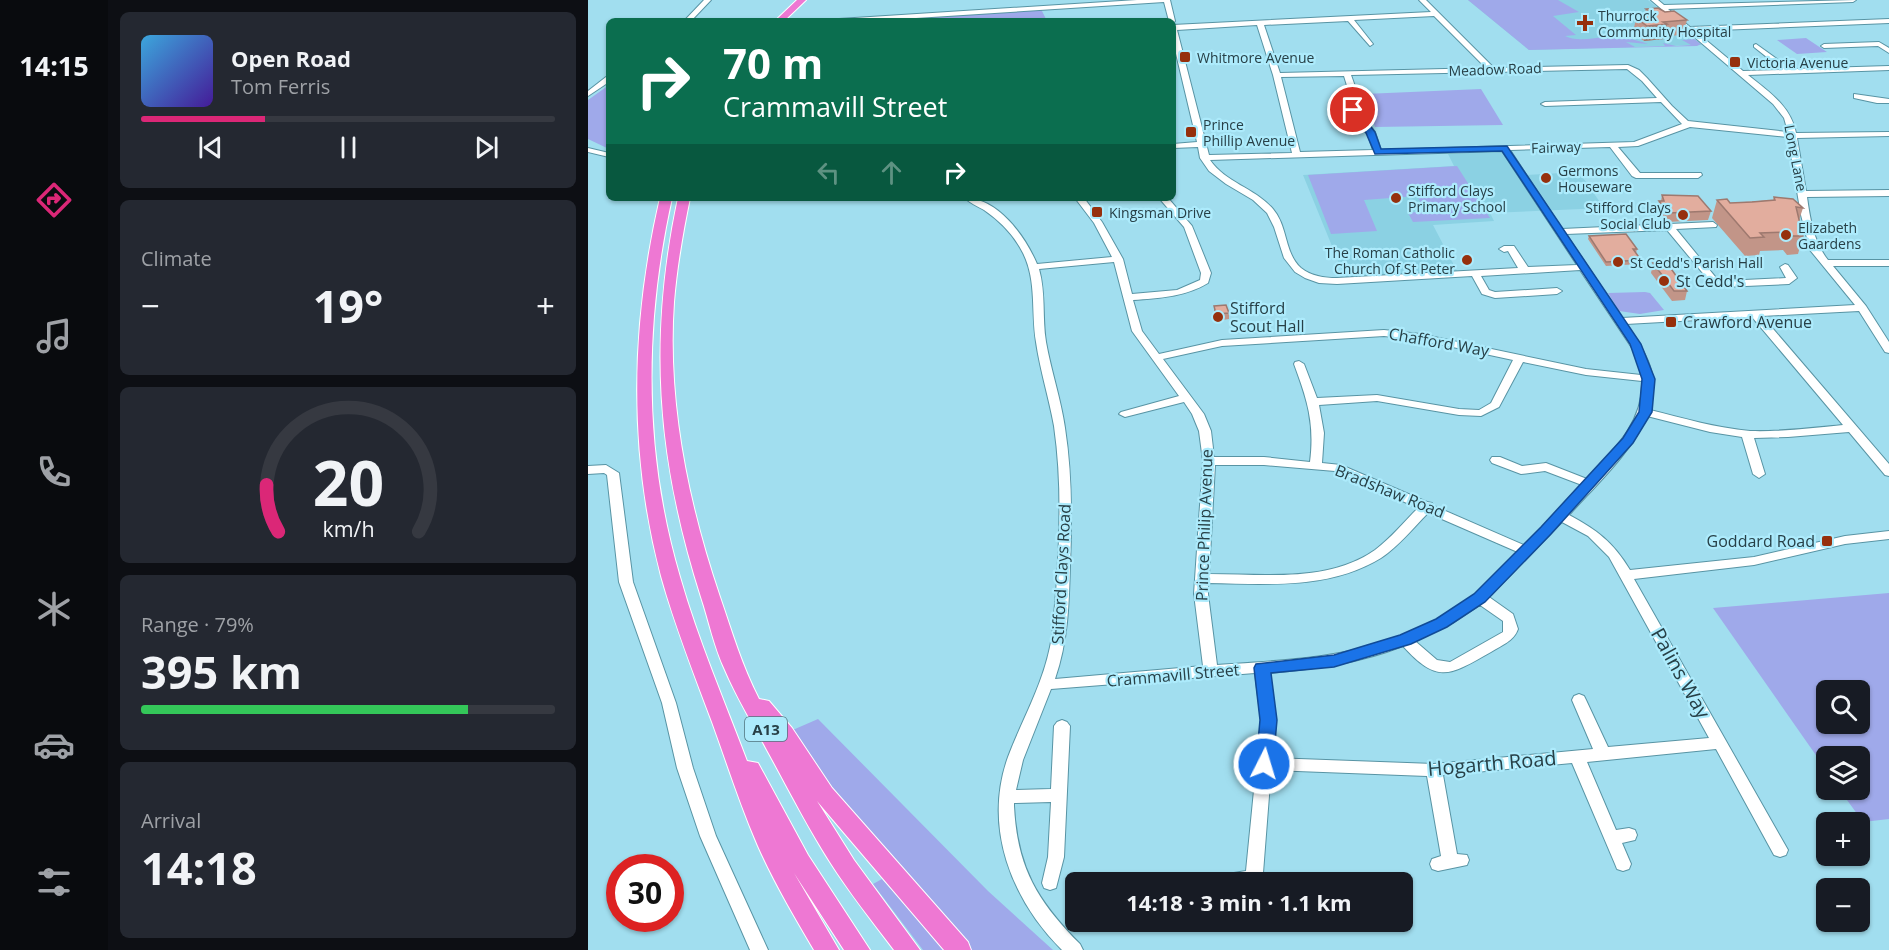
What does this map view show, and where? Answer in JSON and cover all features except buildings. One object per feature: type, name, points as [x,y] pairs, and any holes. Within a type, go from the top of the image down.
[{"type":"highway","points":[[782,18],[802,0]]},
{"type":"highway","name":"A13","points":[[665,201],[651,268],[645,321],[646,432],[653,496],[669,572],[704,676],[751,800],[787,882],[827,950]]},
{"type":"highway","name":"A13","points":[[683,201],[671,268],[667,324],[672,428],[686,518],[700,571],[737,676],[801,793],[837,855],[908,950]]},
{"type":"highway","name":"A13","points":[[704,676],[779,828],[812,884],[858,950]]},
{"type":"highway","name":"A13","points":[[737,676],[785,734],[824,794],[960,950]]},
{"type":"street","points":[[690,18],[708,0]]},
{"type":"street","points":[[886,18],[1166,0],[1171,18]]},
{"type":"street","points":[[1422,0],[1491,69]]},
{"type":"street","name":"Long Lane","points":[[1654,0],[1780,106],[1791,125],[1812,244],[1824,263],[1863,308],[1889,350]]},
{"type":"street","points":[[1662,7],[1853,0]]},
{"type":"street","points":[[1176,27],[1434,14]]},
{"type":"street","points":[[1350,19],[1370,44]]},
{"type":"street","points":[[1688,29],[1889,21]]},
{"type":"street","points":[[1260,24],[1277,75],[1297,155]]},
{"type":"street","points":[[1176,40],[1204,158],[1213,169],[1269,210],[1277,223],[1293,265],[1307,275],[1324,280],[1342,281],[1584,267]]},
{"type":"street","points":[[1824,46],[1879,44],[1889,51]]},
{"type":"street","points":[[1756,46],[1789,71]]},
{"type":"street","name":"Meadow Road","points":[[1277,75],[1628,67],[1640,74],[1689,125]]},
{"type":"street","points":[[1743,73],[1889,68]]},
{"type":"street","points":[[1347,73],[1353,92],[1353,110],[1371,132],[1378,152]]},
{"type":"street","points":[[588,94],[606,81]]},
{"type":"street","points":[[1857,96],[1877,101],[1889,100]]},
{"type":"street","points":[[1545,104],[1664,100]]},
{"type":"street","name":"Fairway","points":[[1204,158],[1635,144],[1689,125],[1782,137],[1889,134]]},
{"type":"street","points":[[1176,146],[1201,144]]},
{"type":"street","points":[[1612,144],[1639,176],[1698,175]]},
{"type":"street","name":"Crammavill Street","points":[[1046,684],[1334,661],[1406,640],[1441,623],[1480,598],[1560,516],[1628,440],[1645,412],[1649,379],[1641,354],[1504,148]]},
{"type":"street","points":[[588,150],[606,154]]},
{"type":"street","points":[[1802,194],[1889,193]]},
{"type":"street","name":"Stifford Clays Road","points":[[974,201],[999,216],[1020,240],[1034,267],[1045,363],[1061,438],[1065,539],[1060,633],[1046,684],[1021,743],[1006,797],[1006,829],[1024,886],[1046,921],[1074,950]]},
{"type":"street","name":"Prince Philip Avenue","points":[[1081,201],[1104,232],[1118,259],[1137,331],[1198,414],[1206,431],[1209,461],[1201,578],[1202,615],[1211,671]]},
{"type":"street","points":[[1127,297],[1183,291],[1196,287],[1204,281],[1206,273],[1188,226],[1166,201]]},
{"type":"street","points":[[1560,232],[1713,225]]},
{"type":"street","points":[[1669,227],[1714,281],[1723,284],[1789,281],[1792,278],[1785,267]]},
{"type":"street","points":[[1504,249],[1511,248],[1526,271]]},
{"type":"street","points":[[1034,267],[1118,259]]},
{"type":"street","points":[[1824,263],[1889,263]]},
{"type":"street","points":[[1475,274],[1485,292],[1495,295],[1557,291]]},
{"type":"street","points":[[1619,321],[1863,308]]},
{"type":"street","points":[[1754,313],[1889,472]]},
{"type":"street","name":"Chafford Way","points":[[1156,358],[1222,344],[1384,333],[1420,337],[1586,372],[1649,379]]},
{"type":"street","points":[[1313,402],[1377,398],[1459,412],[1481,413],[1495,405],[1520,357]]},
{"type":"street","points":[[1299,364],[1319,420],[1320,437],[1316,464]]},
{"type":"street","points":[[1125,414],[1186,398]]},
{"type":"street","points":[[1645,412],[1715,429],[1747,434],[1851,428]]},
{"type":"street","points":[[1747,434],[1759,474]]},
{"type":"street","points":[[1496,460],[1521,470],[1546,467],[1589,484]]},
{"type":"street","name":"Bradshaw Road","points":[[1209,461],[1264,461],[1316,464],[1337,468],[1358,475],[1527,551]]},
{"type":"street","points":[[588,470],[606,469],[613,473],[626,582],[669,703],[686,768],[708,836],[759,950]]},
{"type":"street","points":[[1201,578],[1303,578],[1341,572],[1356,567],[1381,552],[1428,506]]},
{"type":"street","name":"Palins Way","points":[[1560,516],[1605,543],[1626,574],[1780,850]]},
{"type":"street","points":[[1626,574],[1754,561],[1845,540],[1889,535]]},
{"type":"street","points":[[1406,640],[1427,663],[1445,668],[1453,667],[1509,635],[1512,623],[1506,616],[1480,598]]},
{"type":"street","points":[[1255,872],[1268,720],[1262,668]]},
{"type":"street","points":[[1579,700],[1603,754]]},
{"type":"street","points":[[1050,884],[1056,857],[1062,726]]},
{"type":"street","name":"Hogarth Road","points":[[1264,764],[1434,770],[1719,742]]},
{"type":"street","points":[[1577,756],[1620,836],[1623,864]]},
{"type":"street","points":[[1434,770],[1450,861]]},
{"type":"street","points":[[1006,797],[1058,795]]},
{"type":"shaded area","name":"Thurrock Community Hospital","points":[[1468,0],[1648,0],[1702,45],[1529,50]]},
{"type":"shaded area","points":[[1468,0],[1558,0],[1579,12],[1553,16],[1576,35],[1565,36],[1570,38],[1615,37],[1648,44],[1626,42],[1635,47],[1665,46],[1663,43],[1676,46],[1691,45],[1682,40],[1694,39],[1701,44],[1697,46],[1529,50]]},
{"type":"shaded area","points":[[1041,9],[1046,18],[923,18]]},
{"type":"shaded area","points":[[1806,38],[1827,52],[1797,54],[1777,40]]},
{"type":"shaded area","points":[[606,87],[606,148],[588,139],[588,100]]},
{"type":"shaded area","points":[[1481,89],[1503,125],[1375,127],[1364,94]]},
{"type":"shaded area","name":"Stifford Clays Primary School","points":[[1510,151],[1526,175],[1579,172],[1604,208],[1490,213],[1494,221],[1433,225],[1457,271],[1345,278],[1303,175],[1454,166],[1448,154]]},
{"type":"shaded area","points":[[1457,166],[1490,218],[1413,222],[1408,213],[1426,211],[1417,196],[1364,200],[1377,231],[1331,234],[1308,175]]},
{"type":"shaded area","points":[[1608,293],[1650,293],[1664,310],[1640,314],[1619,311]]},
{"type":"shaded area","points":[[1889,593],[1889,819],[1870,821],[1870,812],[1856,812],[1847,800],[1870,800],[1870,746],[1816,746],[1816,755],[1713,608]]},
{"type":"shaded area","points":[[818,719],[988,891],[1053,950],[967,950],[854,817],[790,729]]},
{"type":"shaded area","points":[[882,879],[945,950],[923,950],[873,884]]},
{"type":"place","name":"Thurrock Community Hospital","points":[[1585,23]]},
{"type":"place","name":"Whitmore Avenue","points":[[1185,57]]},
{"type":"place","name":"Victoria Avenue","points":[[1735,62]]},
{"type":"place","name":"Prince Phillip Avenue","points":[[1191,132]]},
{"type":"place","name":"Germons Houseware","points":[[1546,178]]},
{"type":"place","name":"Stifford Clays Primary School","points":[[1396,198]]},
{"type":"place","name":"Kingsman Drive","points":[[1097,212]]},
{"type":"place","name":"Stifford Clays Social Club","points":[[1683,215]]},
{"type":"place","name":"Elizabeth Gaardens","points":[[1786,235]]},
{"type":"place","name":"The Roman Catholic Church Of St Peter","points":[[1467,260]]},
{"type":"place","name":"St Cedd's Parish Hall","points":[[1618,262]]},
{"type":"place","name":"St Cedd's","points":[[1664,281]]},
{"type":"place","name":"Stifford Scout Hall","points":[[1218,317]]},
{"type":"place","name":"Crawford Avenue","points":[[1671,322]]},
{"type":"place","name":"Goddard Road","points":[[1827,541]]},
{"type":"route","points":[[1264,764],[1268,720],[1262,668],[1334,661],[1406,640],[1441,623],[1480,598],[1546,531],[1628,440],[1645,412],[1648,396],[1649,379],[1641,354],[1504,148],[1378,152],[1371,132],[1359,121],[1353,110]]}]
